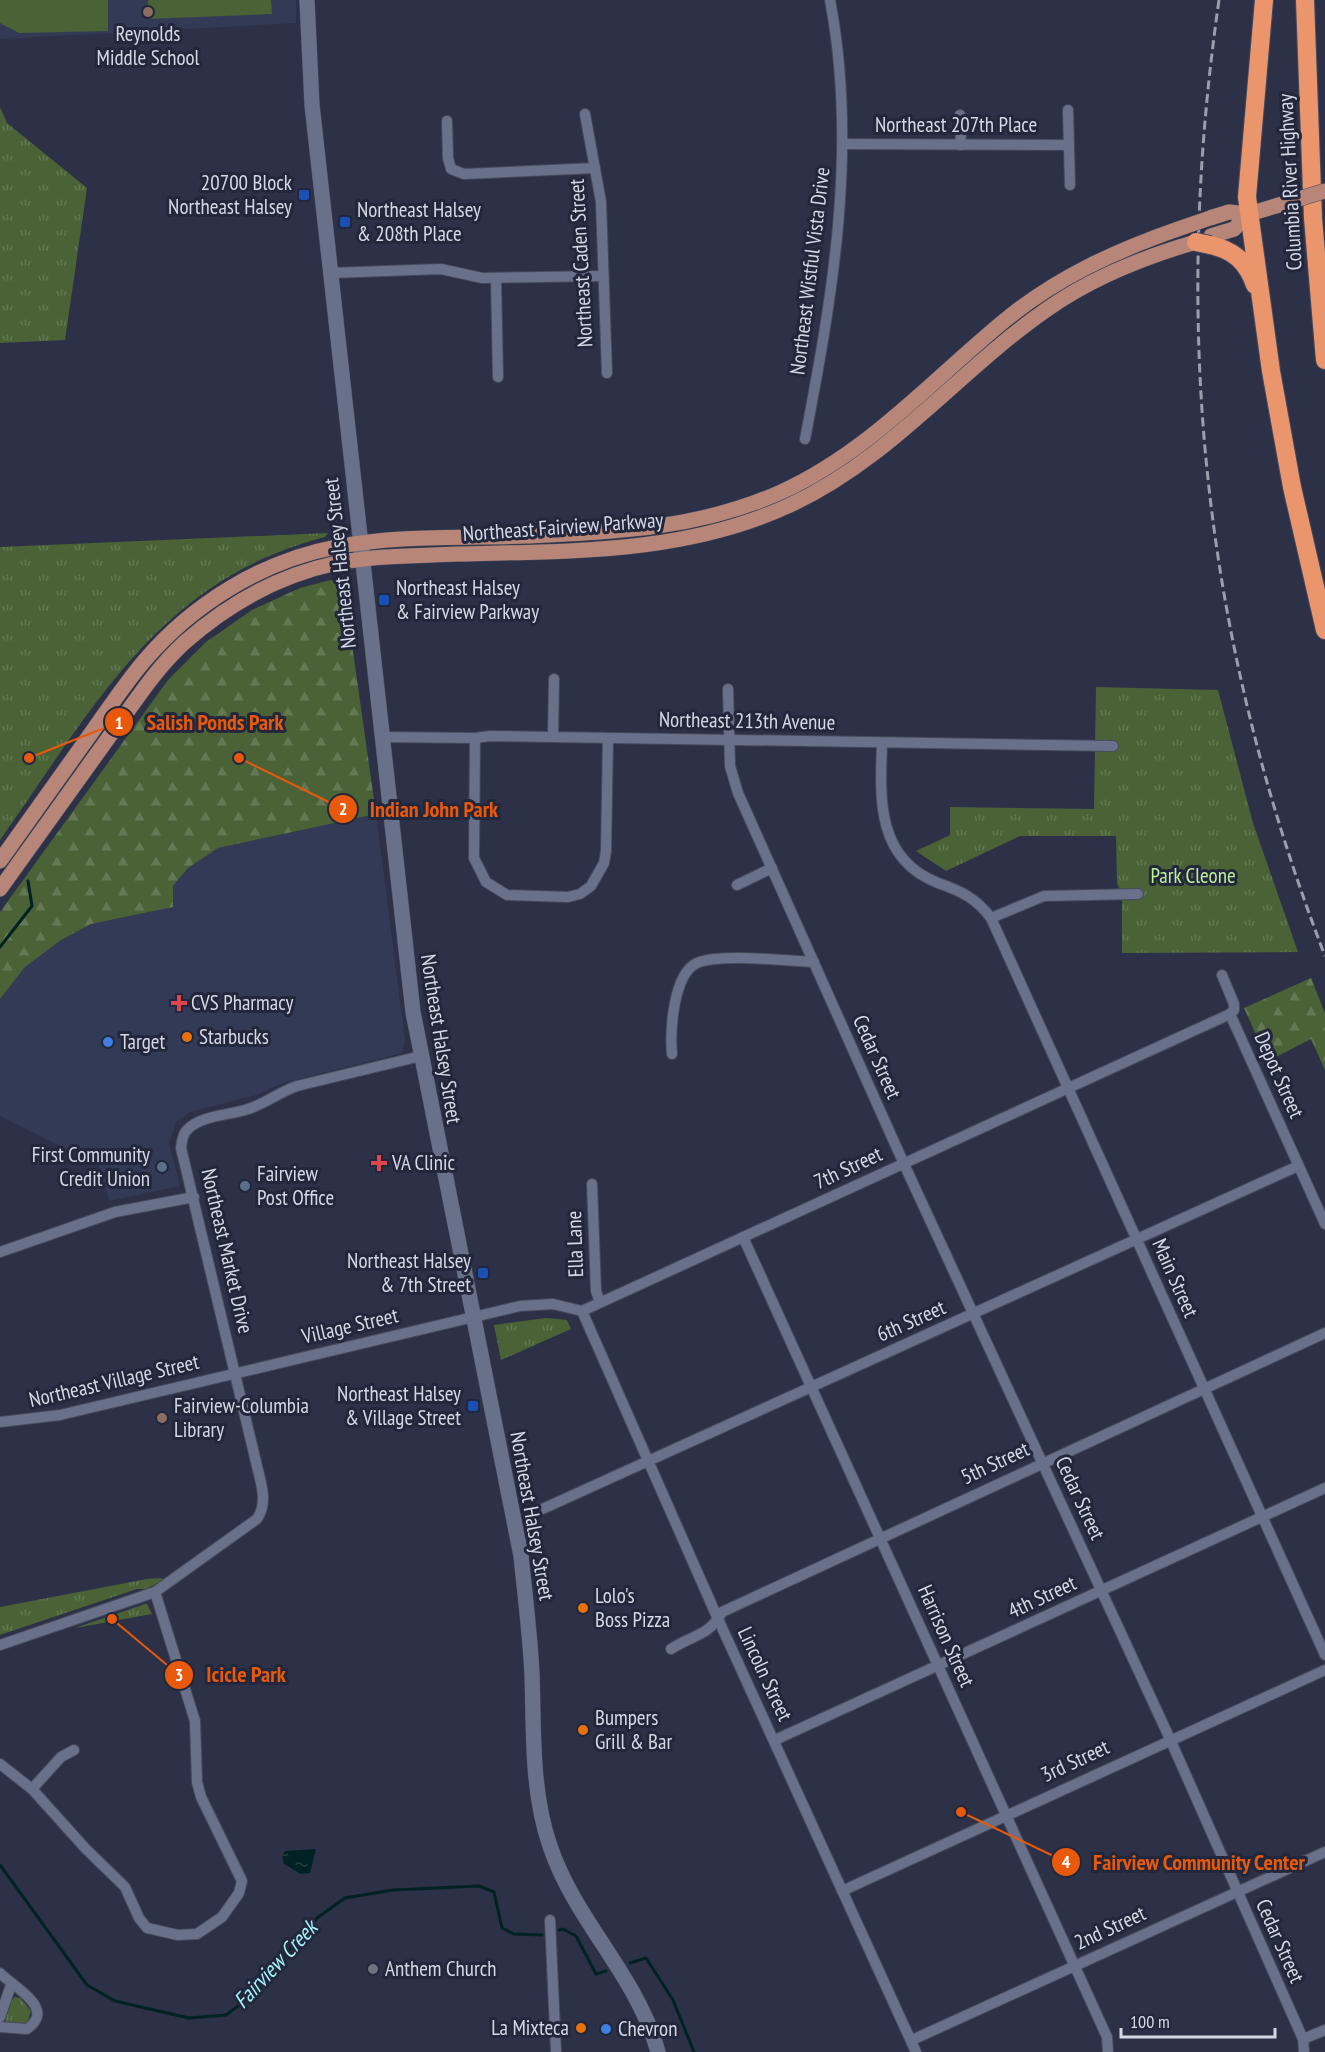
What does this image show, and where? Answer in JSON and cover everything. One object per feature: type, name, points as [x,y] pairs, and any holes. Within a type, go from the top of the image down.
[{"type":"highway","points":[[1264,0],[1246,186],[1258,273],[1258,293],[1292,487],[1325,630]]},
{"type":"highway","name":"Columbia River Highway","points":[[1305,0],[1312,218],[1325,360]]},
{"type":"highway","points":[[1199,242],[1235,254],[1247,268],[1258,293]]},
{"type":"main road","name":"Northeast Halsey Street","points":[[307,0],[312,105],[406,962],[421,1056],[521,1556],[529,1626],[537,1793],[543,1824],[566,1884],[632,1990],[658,2052]]},
{"type":"main road","name":"Northeast Fairview Parkway","points":[[0,861],[145,660],[181,624],[213,600],[259,573],[311,553],[385,540],[642,530],[700,520],[753,504],[805,480],[855,449],[898,415],[1005,320],[1038,295],[1107,256],[1229,212],[1249,214],[1325,191]]},
{"type":"main road","name":"Northeast Fairview Parkway","points":[[0,889],[150,681],[186,642],[233,606],[275,583],[338,563],[361,560],[637,546],[715,532],[769,514],[818,491],[887,445],[1016,332],[1083,286],[1234,230],[1249,214]]},
{"type":"street","name":"Northeast Wistful Vista Drive","points":[[805,439],[827,327],[842,187],[843,144],[837,50],[830,0]]},
{"type":"street","points":[[1068,110],[1070,185]]},
{"type":"street","name":"Northeast Caden Street","points":[[585,114],[601,202],[607,374]]},
{"type":"street","points":[[960,116],[961,145]]},
{"type":"street","points":[[447,122],[448,158],[451,169],[464,174],[595,168]]},
{"type":"street","name":"Northeast 207th Place","points":[[843,144],[1069,145]]},
{"type":"street","points":[[330,273],[441,269],[496,279],[602,276]]},
{"type":"street","points":[[496,279],[498,377]]},
{"type":"street","points":[[553,737],[554,679]]},
{"type":"street","name":"Cedar Street","points":[[728,689],[730,766],[738,794],[904,1164],[1170,1739],[1303,2039],[1304,2052]]},
{"type":"street","name":"Northeast 213th Avenue","points":[[381,737],[553,737],[1113,746]]},
{"type":"street","points":[[474,738],[474,858],[478,871],[496,890],[507,895],[537,898],[580,894],[591,886],[602,869],[606,851],[608,738]]},
{"type":"street","points":[[882,744],[881,809],[893,843],[918,870],[939,883],[962,891],[982,905],[991,918],[1044,896],[1138,894]]},
{"type":"street","points":[[737,885],[772,868]]},
{"type":"street","name":"Main Street","points":[[991,918],[1325,1655]]},
{"type":"street","points":[[672,1054],[672,1021],[679,990],[683,978],[696,964],[736,959],[814,962]]},
{"type":"street","name":"Depot Street","points":[[1222,975],[1234,1004],[1234,1010],[1230,1014],[1325,1224]]},
{"type":"street","name":"7th Street","points":[[582,1311],[1230,1014]]},
{"type":"street","name":"Northeast Market Drive","points":[[155,1592],[257,1519],[263,1509],[264,1497],[182,1148],[183,1137],[188,1129],[198,1122],[248,1110],[279,1092],[421,1056]]},
{"type":"street","name":"6th Street","points":[[538,1511],[649,1463],[1298,1166]]},
{"type":"street","name":"Ella Lane","points":[[592,1184],[596,1291],[600,1302]]},
{"type":"street","points":[[0,1252],[115,1212],[194,1197]]},
{"type":"street","name":"Harrison Street","points":[[743,1237],[1107,2037],[1108,2052]]},
{"type":"street","points":[[473,1316],[536,1304],[554,1304],[582,1311]]},
{"type":"street","name":"Lincoln Street","points":[[582,1311],[718,1619],[916,2052]]},
{"type":"street","name":"Village Street","points":[[236,1372],[473,1316]]},
{"type":"street","name":"5th Street","points":[[671,1649],[686,1639],[711,1630],[722,1612],[1203,1387],[1325,1333]]},
{"type":"street","name":"Northeast Village Street","points":[[0,1422],[60,1415],[236,1372]]},
{"type":"street","name":"4th Street","points":[[775,1740],[1325,1488]]},
{"type":"street","points":[[0,1645],[155,1592],[195,1721],[197,1782],[201,1797],[239,1872],[242,1881],[239,1893],[222,1917],[197,1934],[178,1935],[147,1928],[139,1918],[125,1887],[85,1848],[32,1789],[0,1764]]},
{"type":"street","name":"3rd Street","points":[[842,1891],[1325,1670]]},
{"type":"street","points":[[32,1789],[60,1756],[74,1750]]},
{"type":"street","name":"2nd Street","points":[[912,2040],[1325,1852]]},
{"type":"street","points":[[550,1920],[556,2052]]},
{"type":"street","points":[[0,1973],[11,1985],[32,1999],[36,2005],[36,2018],[27,2029],[0,2027]]},
{"type":"street","points":[[0,2017],[11,1985]]},
{"type":"street","points":[[1303,2039],[1325,2030]]},
{"type":"shaded area","name":"Reynolds Middle School","points":[[0,0],[296,0],[296,23],[0,39]]},
{"type":"shaded area","points":[[376,814],[405,1040],[403,1051],[399,1054],[282,1083],[256,1095],[190,1112],[177,1121],[169,1143],[180,1186],[109,1201],[97,1158],[82,1157],[0,1116],[0,999],[25,967],[61,940],[91,924],[173,907],[173,886],[188,868],[218,848]]},
{"type":"green space","points":[[0,0],[108,0],[108,31],[19,33],[0,23]]},
{"type":"green space","points":[[148,0],[271,0],[272,14],[148,19]]},
{"type":"green space","points":[[0,107],[7,123],[87,188],[65,340],[0,343]]},
{"type":"green space","points":[[328,533],[325,537],[267,557],[217,584],[173,617],[135,656],[100,698],[0,840],[0,547]]},
{"type":"green space","points":[[331,580],[338,583],[346,602],[376,814],[218,848],[188,868],[173,886],[173,907],[91,924],[61,940],[25,967],[0,999],[0,912],[168,680],[206,642],[252,610],[300,588]]},
{"type":"green space","name":"Park Cleone","points":[[1096,687],[1218,690],[1253,823],[1298,952],[1122,953],[1122,895],[1117,883],[1116,836],[1020,836],[946,871],[916,851],[950,835],[950,807],[1094,809]]},
{"type":"green space","points":[[1311,978],[1325,1013],[1325,1070],[1311,1039],[1268,1061],[1244,1008]]},
{"type":"green space","points":[[546,1318],[567,1320],[571,1329],[501,1360],[494,1325]]},
{"type":"green space","points":[[162,1578],[162,1581],[146,1589],[137,1589],[0,1635],[0,1607]]},
{"type":"green space","points":[[145,1604],[152,1614],[75,1628]]},
{"type":"green space","points":[[15,1997],[20,1998],[31,2011],[27,2024],[5,2022],[11,2001]]},
{"type":"water","points":[[316,1849],[310,1873],[301,1874],[284,1864],[282,1856],[285,1851]]},
{"type":"waterway","name":"Fairview Creek","points":[[0,947],[32,906],[28,881]]},
{"type":"waterway","name":"Fairview Creek","points":[[0,1865],[87,1985],[115,2001],[189,2018],[226,2015],[246,2000],[317,1918],[345,1898],[393,1890],[479,1886],[494,1892],[502,1928],[514,1934],[542,1935]]},
{"type":"waterway","name":"Fairview Creek","points":[[559,1930],[563,1929],[576,1936],[596,1974],[606,1971]]},
{"type":"waterway","name":"Fairview Creek","points":[[630,1963],[646,1958],[673,2000],[694,2052]]},
{"type":"railway","points":[[1219,0],[1205,124],[1198,246],[1200,366],[1209,485],[1226,603],[1251,721],[1284,838],[1325,956]]},
{"type":"place","name":"Reynolds Middle School","points":[[148,12]]},
{"type":"place","name":"20700 Block Northeast Halsey","points":[[304,195]]},
{"type":"place","name":"Northeast Halsey & 208th Place","points":[[345,222]]},
{"type":"place","name":"Northeast Halsey & Fairview Parkway","points":[[384,600]]},
{"type":"place","name":"Salish Ponds Park","points":[[29,758]]},
{"type":"place","name":"Indian John Park","points":[[239,758]]},
{"type":"place","name":"CVS Pharmacy","points":[[179,1003]]},
{"type":"place","name":"Starbucks","points":[[187,1037]]},
{"type":"place","name":"Target","points":[[108,1042]]},
{"type":"place","name":"VA Clinic","points":[[379,1163]]},
{"type":"place","name":"First Community Credit Union","points":[[162,1167]]},
{"type":"place","name":"Fairview Post Office","points":[[245,1186]]},
{"type":"place","name":"Northeast Halsey & 7th Street","points":[[483,1273]]},
{"type":"place","name":"Northeast Halsey & Village Street","points":[[473,1406]]},
{"type":"place","name":"Fairview-Columbia Library","points":[[162,1418]]},
{"type":"place","name":"Lolo's Boss Pizza","points":[[583,1608]]},
{"type":"place","name":"Icicle Park","points":[[112,1619]]},
{"type":"place","name":"Bumpers Grill & Bar","points":[[583,1730]]},
{"type":"place","name":"Fairview Community Center","points":[[961,1812]]},
{"type":"place","name":"Anthem Church","points":[[373,1969]]},
{"type":"place","name":"La Mixteca","points":[[581,2028]]},
{"type":"place","name":"Chevron","points":[[606,2029]]}]
